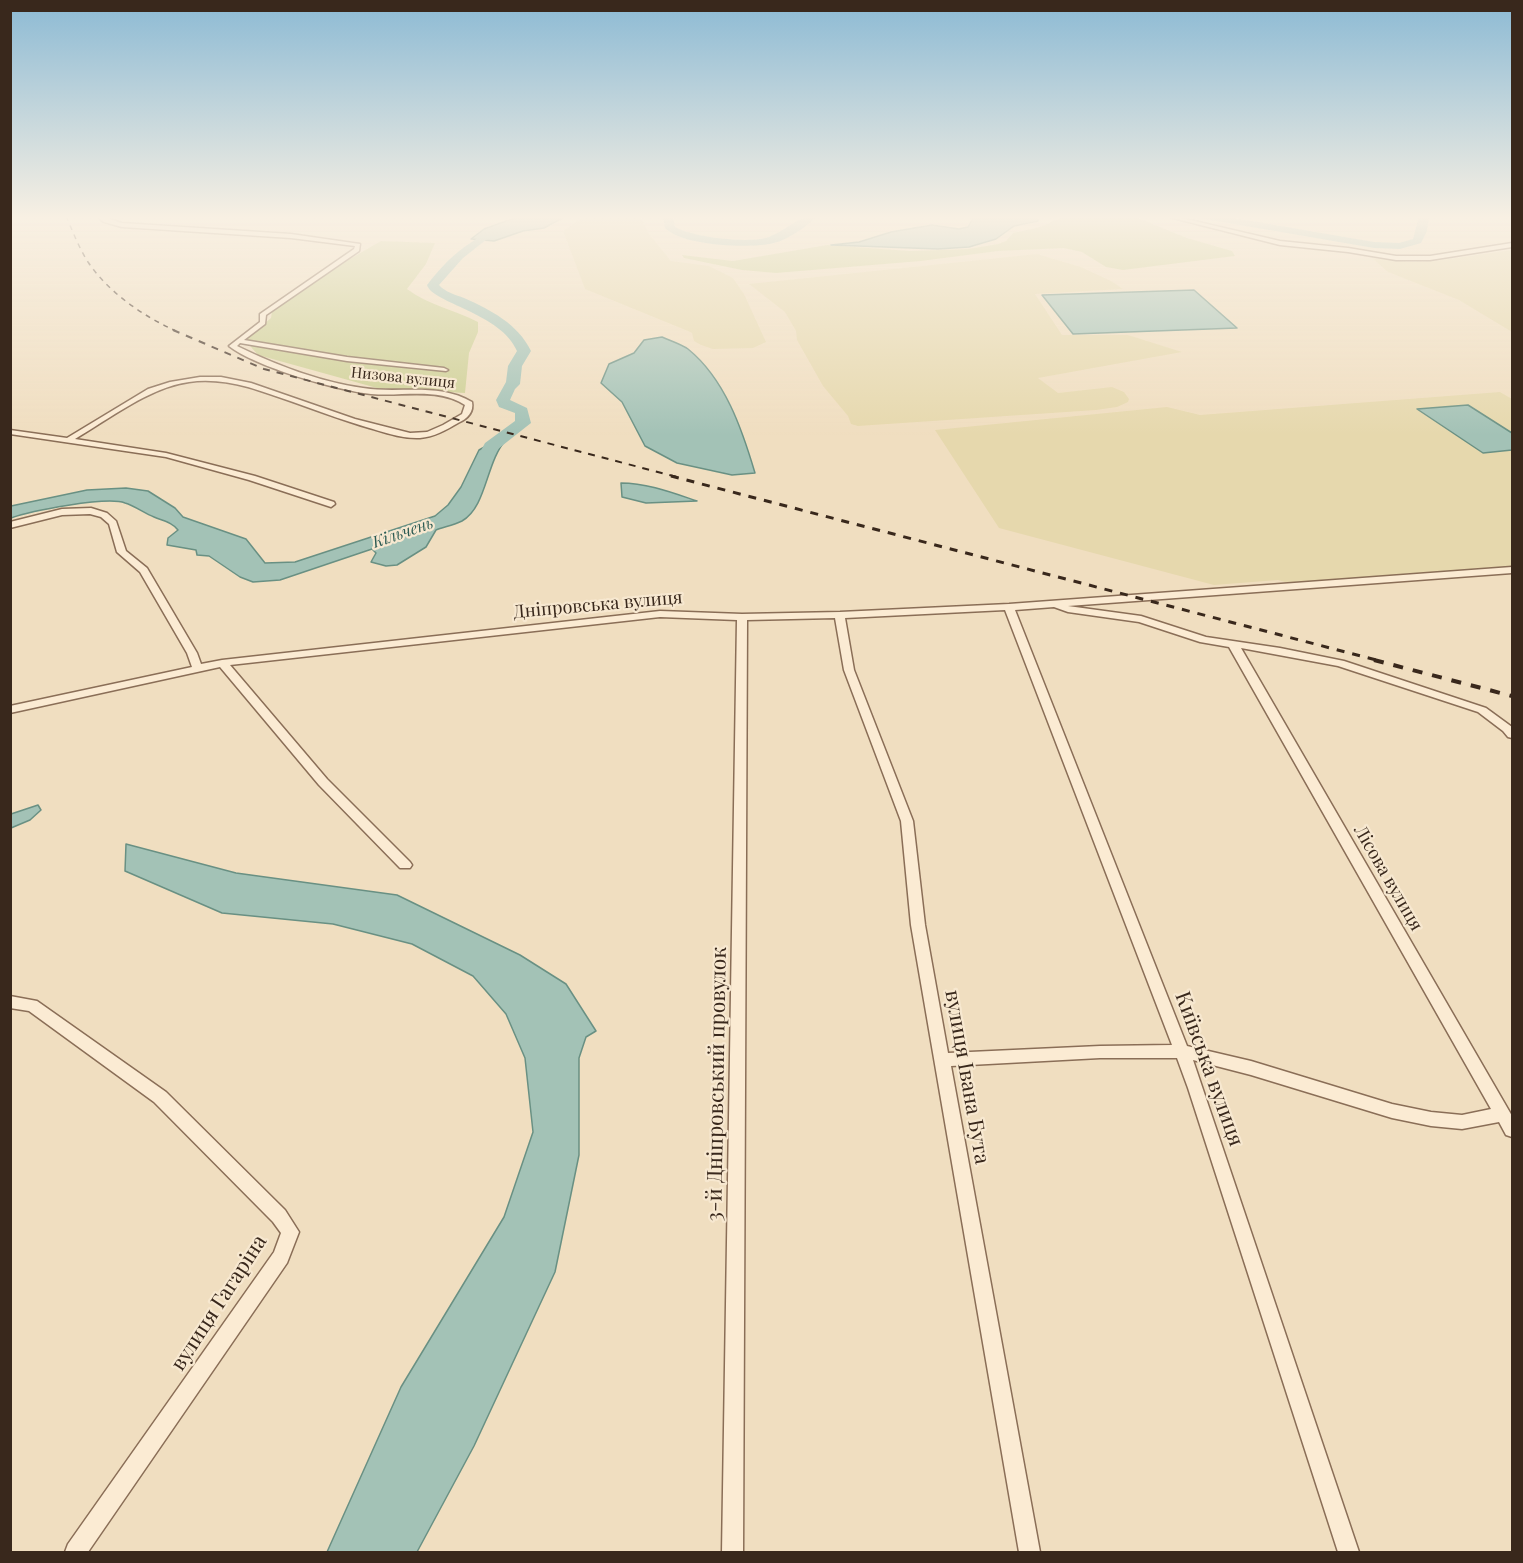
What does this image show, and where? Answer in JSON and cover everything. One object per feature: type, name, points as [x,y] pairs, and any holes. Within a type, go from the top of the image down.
[{"type":"street","points":[[237,341],[263,323],[264,317],[261,315],[299,289]]},
{"type":"street","points":[[237,341],[347,359],[444,369]]},
{"type":"street","name":"Низова вулиця","points":[[67,441],[162,385],[183,380],[230,381],[331,415],[406,435],[423,435],[439,431],[469,411],[469,404],[454,395],[362,390],[326,381],[255,358],[232,346],[237,341]]},
{"type":"street","points":[[10,432],[166,455],[252,478],[331,504]]},
{"type":"street","points":[[10,525],[62,512],[91,511],[104,515],[113,523],[122,552],[144,570],[192,653],[197,667]]},
{"type":"street","name":"Дніпровська вулиця","points":[[10,710],[222,663],[660,614],[742,617],[1009,607],[1512,570]]},
{"type":"street","points":[[1051,603],[1068,609],[1141,619],[1204,640],[1280,651],[1340,663],[1482,710],[1512,734]]},
{"type":"street","name":"Київська вулиця","points":[[1009,607],[1182,1051],[1349,1552]]},
{"type":"street","name":"вулиця Івана Бута","points":[[840,615],[849,670],[907,821],[918,925],[1029,1552]]},
{"type":"street","name":"3-й Дніпровський провулок","points":[[732,1552],[742,617]]},
{"type":"street","name":"Лісова вулиця","points":[[1233,644],[1512,1130]]},
{"type":"street","points":[[222,663],[323,782],[405,865]]},
{"type":"street","name":"вулиця Гагаріна","points":[[10,1002],[32,1005],[160,1097],[279,1216],[290,1232],[281,1257],[76,1552]]},
{"type":"street","points":[[943,1060],[1100,1052],[1182,1051],[1251,1068],[1392,1111],[1431,1119],[1462,1122],[1503,1114]]},
{"type":"shaded area","points":[[585,289],[741,289],[766,342],[753,348],[713,349],[694,341],[692,333],[688,331]]},
{"type":"shaded area","points":[[755,289],[1123,289],[1035,294],[1062,335],[1128,335],[1182,352],[1038,378],[1058,393],[1112,387],[1124,392],[1129,399],[1128,402],[1117,407],[858,426],[851,424],[848,416],[823,386],[797,340],[796,331],[785,312]]},
{"type":"shaded area","points":[[1431,289],[1512,289],[1512,332],[1459,300]]},
{"type":"shaded area","points":[[1500,392],[1512,399],[1512,567],[1292,584],[1278,580],[1214,585],[999,528],[935,430],[1167,407],[1200,415]]},
{"type":"green space","points":[[305,289],[407,289],[415,295],[478,322],[478,332],[469,353],[465,393],[377,388],[258,355],[245,340],[271,318],[272,311]]},
{"type":"water","points":[[1194,290],[1237,328],[1073,334],[1042,295]]},
{"type":"water","points":[[662,337],[688,349],[712,375],[731,406],[755,473],[732,475],[677,463],[645,446],[622,402],[601,383],[609,364],[634,353],[644,340]]},
{"type":"water","points":[[1468,405],[1512,433],[1512,450],[1483,453],[1417,409]]},
{"type":"water","points":[[499,435],[505,436],[506,440],[494,460],[482,495],[470,514],[462,521],[436,530],[426,547],[397,565],[386,566],[371,562],[376,553],[372,549],[280,580],[253,582],[240,577],[209,556],[197,555],[196,550],[167,545],[168,538],[178,530],[176,527],[125,503],[102,501],[86,503],[51,508],[11,518],[11,506],[87,490],[126,488],[148,491],[175,508],[183,517],[246,539],[265,563],[295,562],[435,516],[448,505],[461,487],[479,450],[495,441]]},
{"type":"water","points":[[621,483],[650,487],[697,501],[646,503],[622,497]]},
{"type":"water","points":[[38,805],[41,810],[30,820],[11,828],[11,814]]},
{"type":"water","points":[[126,844],[236,873],[397,895],[520,955],[566,984],[596,1031],[586,1037],[579,1058],[579,1155],[555,1272],[474,1446],[417,1552],[327,1552],[401,1387],[504,1217],[533,1132],[525,1058],[506,1014],[473,976],[412,944],[333,924],[222,913],[125,871]]},
{"type":"waterway","name":"Кільчень","points":[[434,289],[476,308],[501,323],[520,341],[524,351],[515,366],[513,384],[509,386],[503,400],[504,404],[522,411],[523,423],[491,446],[484,460]]},
{"type":"railway","points":[[111,289],[139,311],[176,331]]},
{"type":"railway","points":[[173,330],[264,369],[677,477]]},
{"type":"railway","points":[[671,476],[1380,661]]},
{"type":"railway","points":[[1374,660],[1512,696]]}]
